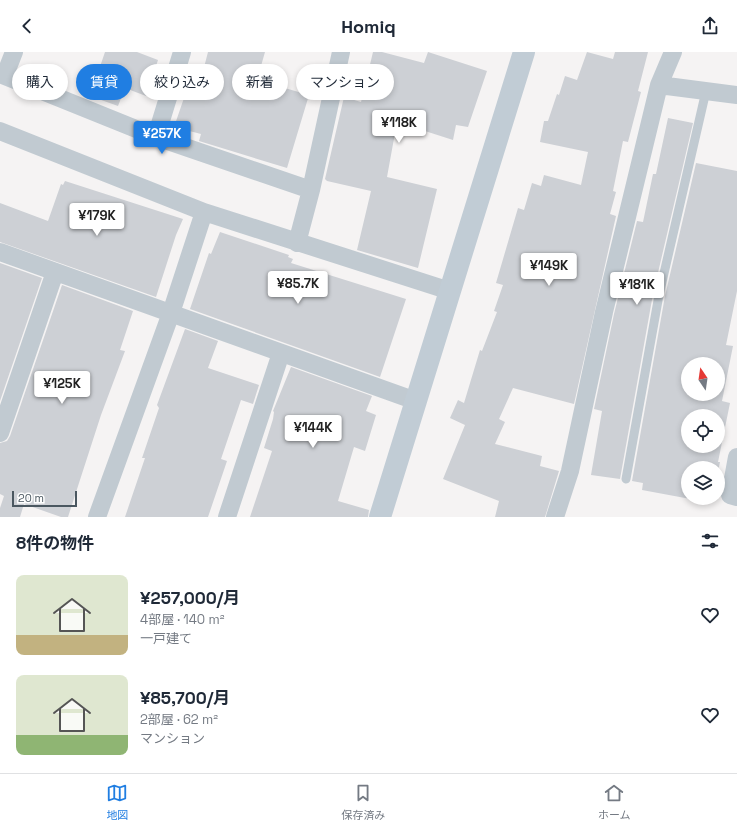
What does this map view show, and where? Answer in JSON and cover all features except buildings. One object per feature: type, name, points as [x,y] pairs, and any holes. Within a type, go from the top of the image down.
[{"type":"street","points":[[14,52],[2,75],[156,137],[311,190]]},
{"type":"street","points":[[156,137],[182,52]]},
{"type":"street","points":[[297,243],[311,190],[341,52]]},
{"type":"street","points":[[380,517],[524,52]]},
{"type":"street","points":[[555,517],[570,471],[604,312],[659,85],[673,52]]},
{"type":"street","points":[[659,85],[737,95]]},
{"type":"street","points":[[0,132],[204,212],[450,292]]},
{"type":"street","points":[[97,517],[171,313],[204,212]]},
{"type":"street","points":[[0,252],[416,401]]},
{"type":"street","points":[[0,433],[55,272]]},
{"type":"street","points":[[227,517],[281,353]]},
{"type":"street","points":[[737,457],[730,495],[737,497]]},
{"type":"lane","points":[[626,479],[659,295],[706,91]]}]
